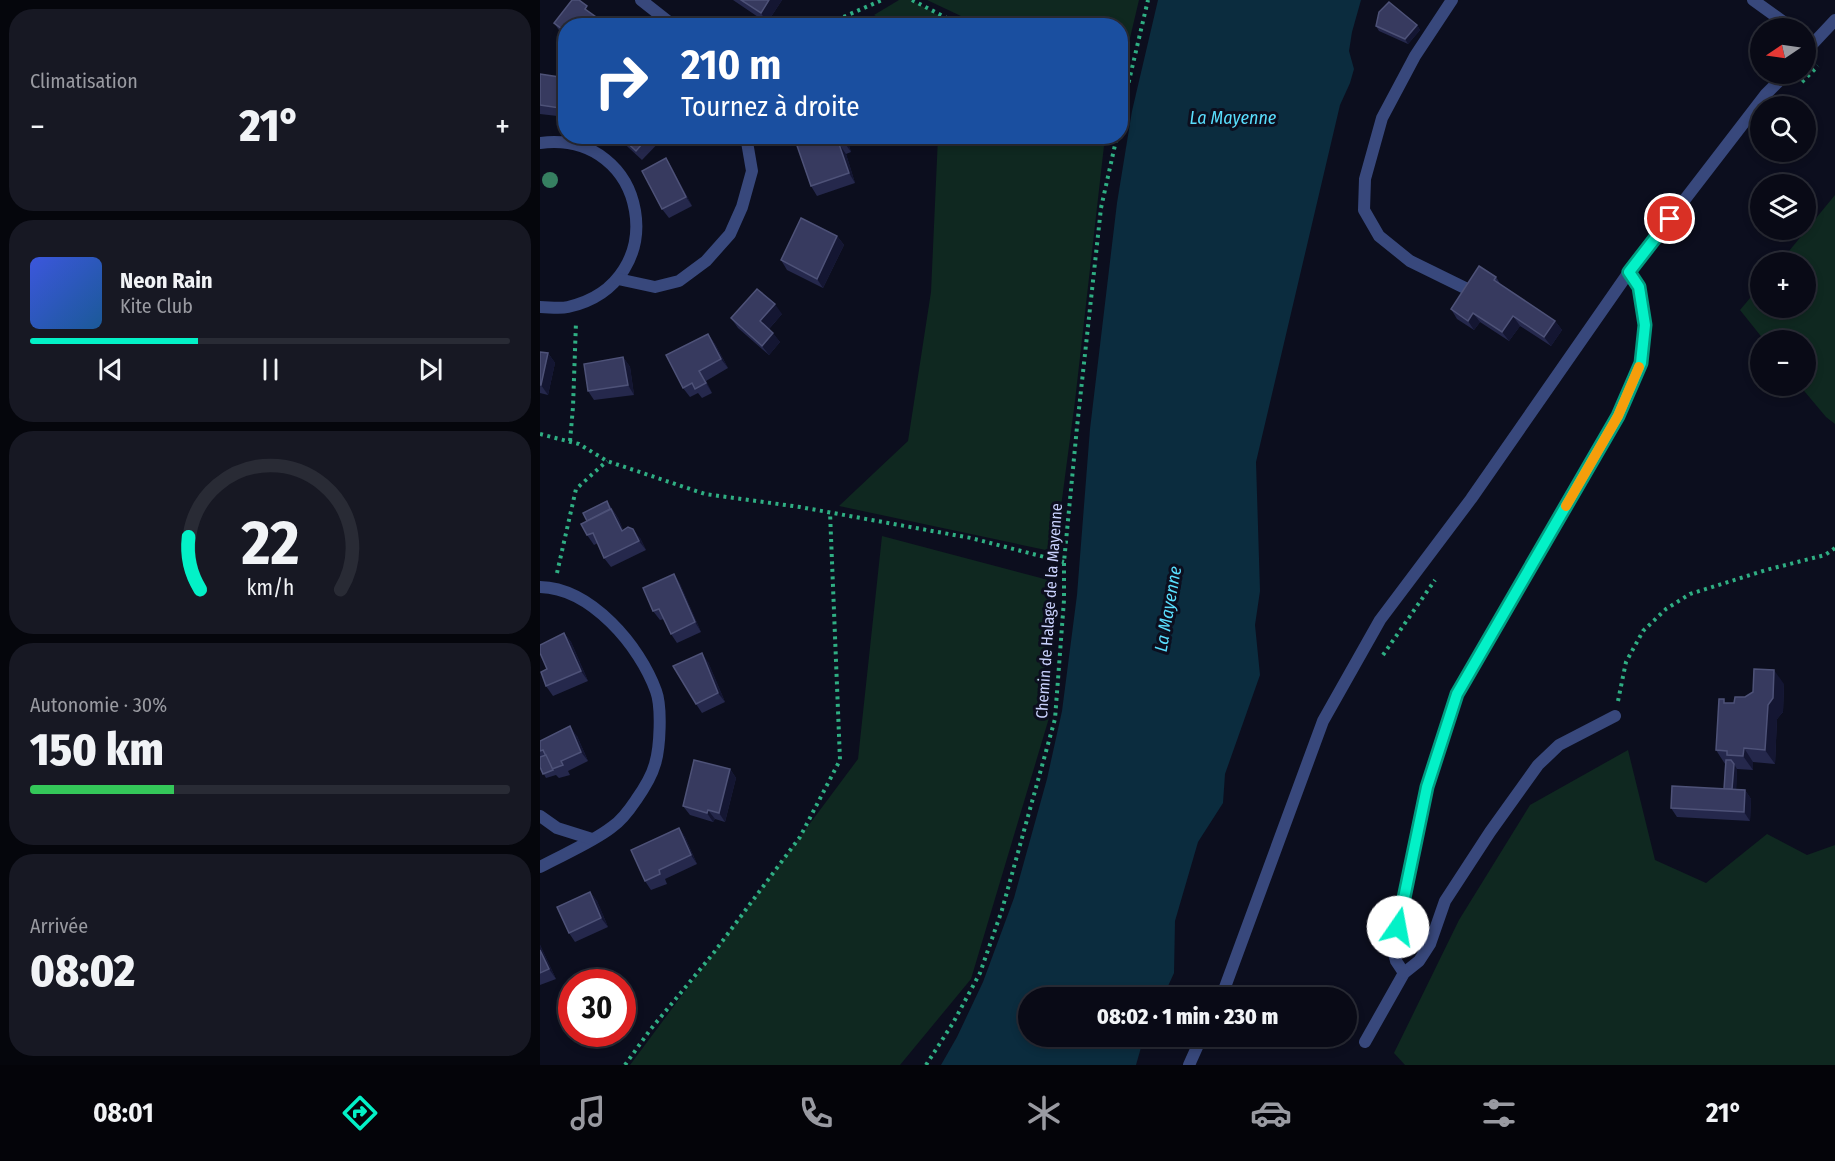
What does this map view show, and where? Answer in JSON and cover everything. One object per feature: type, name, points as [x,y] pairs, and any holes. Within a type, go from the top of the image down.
[{"type":"street","points":[[641,0],[664,18]]},
{"type":"street","points":[[1452,0],[1415,56],[1382,118],[1365,179],[1364,210],[1379,236],[1410,261],[1465,288]]},
{"type":"street","points":[[1753,0],[1778,18]]},
{"type":"street","points":[[1816,37],[1835,20]]},
{"type":"street","points":[[1225,987],[1323,721],[1380,620],[1471,499],[1629,272],[1776,84]]},
{"type":"street","points":[[540,143],[558,141]]},
{"type":"street","points":[[540,307],[565,308],[595,298],[618,279],[633,252],[638,221],[631,191],[613,165],[588,148],[571,144]]},
{"type":"street","points":[[618,279],[655,287],[679,281],[706,261],[730,234],[742,207],[752,171],[747,144]]},
{"type":"street","points":[[1404,973],[1396,961],[1393,950],[1427,787],[1457,694],[1618,416],[1641,363],[1645,325],[1639,287],[1629,272]]},
{"type":"street","points":[[540,587],[554,587],[586,602],[614,625],[638,653],[657,693],[659,728],[656,763],[638,798],[613,827],[540,867]]},
{"type":"street","points":[[1365,1042],[1404,973],[1419,961],[1430,944],[1445,901],[1490,832],[1538,765],[1559,745],[1615,716]]},
{"type":"street","points":[[540,816],[557,828],[591,839]]},
{"type":"street","points":[[1189,1065],[1197,1047]]},
{"type":"path","points":[[841,18],[882,0]]},
{"type":"path","points":[[912,0],[947,18]]},
{"type":"path","points":[[1128,82],[1148,0]]},
{"type":"path","points":[[1795,90],[1819,64]]},
{"type":"path","name":"Chemin de Halage de la Mayenne","points":[[926,1065],[953,1023],[980,973],[1002,910],[1055,719],[1064,600],[1064,562],[1101,208],[1115,144]]},
{"type":"path","points":[[570,441],[576,305]]},
{"type":"path","points":[[540,434],[579,444],[607,462],[705,494],[830,512],[971,538],[1064,562]]},
{"type":"path","points":[[554,587],[576,489],[607,462]]},
{"type":"path","points":[[625,1065],[650,1030],[712,955],[800,837],[840,760],[830,512]]},
{"type":"path","points":[[1615,716],[1626,662],[1643,631],[1666,609],[1690,594],[1766,570],[1825,555],[1835,548]]},
{"type":"path","points":[[1377,663],[1437,576]]},
{"type":"green space","points":[[899,0],[911,0],[943,18],[879,18],[874,15]]},
{"type":"green space","points":[[927,0],[1139,0],[1128,46],[1128,18],[965,18]]},
{"type":"green space","points":[[938,144],[1104,144],[1055,552],[839,506],[908,441],[931,292]]},
{"type":"green space","points":[[1835,195],[1835,424],[1808,396],[1816,396],[1816,330],[1756,330],[1740,310],[1750,298],[1750,318],[1816,318],[1816,252],[1788,252],[1798,240],[1816,240],[1816,218]]},
{"type":"green space","points":[[882,536],[1052,581],[1049,718],[971,979],[900,1065],[630,1065],[858,759]]},
{"type":"green space","points":[[1628,750],[1655,860],[1706,883],[1767,834],[1807,855],[1835,845],[1835,1065],[1405,1065],[1394,1053],[1459,920],[1530,805]]},
{"type":"water","name":"La Mayenne","points":[[1158,0],[1361,0],[1349,51],[1354,69],[1340,105],[1256,462],[1260,591],[1255,625],[1260,675],[1225,774],[1223,803],[1198,842],[1175,921],[1174,973],[1168,987],[1018,987],[1018,1047],[1141,1047],[1136,1065],[941,1065],[983,982],[1014,898],[1047,779],[1062,711],[1077,595],[1090,429],[1117,203],[1128,136]]},
{"type":"building","points":[[572,0],[579,0],[587,6],[585,9],[598,18],[558,18],[558,26],[554,23]]},
{"type":"building","points":[[741,0],[769,0],[761,13]]},
{"type":"building","points":[[1389,2],[1417,25],[1405,39],[1376,26],[1379,12]]},
{"type":"building","points":[[540,74],[558,77],[558,108],[540,105]]},
{"type":"building","points":[[629,144],[642,144],[636,151]]},
{"type":"building","points":[[796,144],[839,144],[849,173],[811,186]]},
{"type":"building","points":[[666,158],[686,197],[662,209],[642,171]]},
{"type":"building","points":[[801,218],[837,236],[817,279],[781,260]]},
{"type":"building","points":[[1479,266],[1496,277],[1494,280],[1555,321],[1544,337],[1513,316],[1502,332],[1473,313],[1468,321],[1451,309]]},
{"type":"building","points":[[757,289],[775,304],[760,321],[773,333],[762,346],[731,318]]},
{"type":"building","points":[[708,334],[721,359],[699,371],[706,383],[695,389],[692,383],[683,388],[666,355]]},
{"type":"building","points":[[540,352],[548,353],[541,385],[540,385]]},
{"type":"building","points":[[623,357],[628,385],[588,391],[584,364]]},
{"type":"building","points":[[607,501],[610,509],[587,521],[583,513]]},
{"type":"building","points":[[611,509],[622,531],[628,527],[633,529],[639,541],[604,558],[593,533],[587,535],[581,524]]},
{"type":"building","points":[[674,574],[695,622],[671,634],[659,609],[653,611],[643,588]]},
{"type":"building","points":[[564,633],[581,671],[546,686],[541,672],[547,669],[540,653],[540,645]]},
{"type":"building","points":[[702,653],[718,693],[696,704],[673,666]]},
{"type":"building","points":[[1754,669],[1774,670],[1773,698],[1768,705],[1765,750],[1744,748],[1743,756],[1727,755],[1727,751],[1716,750],[1719,699],[1724,699],[1724,703],[1734,703],[1735,697],[1745,697],[1753,692]]},
{"type":"building","points":[[570,726],[581,752],[561,761],[563,765],[552,769],[543,750],[540,751],[540,741]]},
{"type":"building","points":[[546,755],[553,770],[543,774],[540,757]]},
{"type":"building","points":[[694,760],[730,769],[719,813],[708,810],[707,813],[683,806]]},
{"type":"building","points":[[1726,760],[1731,760],[1734,764],[1732,789],[1724,789]]},
{"type":"building","points":[[1672,786],[1745,790],[1744,812],[1671,808]]},
{"type":"building","points":[[679,828],[691,855],[659,870],[660,874],[645,881],[631,850]]},
{"type":"building","points":[[590,892],[601,918],[569,933],[557,907]]},
{"type":"building","points":[[540,950],[549,969],[540,973]]},
{"type":"slow traffic","points":[[1566,506],[1618,416],[1639,367]]},
{"type":"route","points":[[1398,927],[1427,787],[1457,694],[1618,416],[1641,363],[1645,325],[1639,287],[1629,272],[1670,219]]}]
